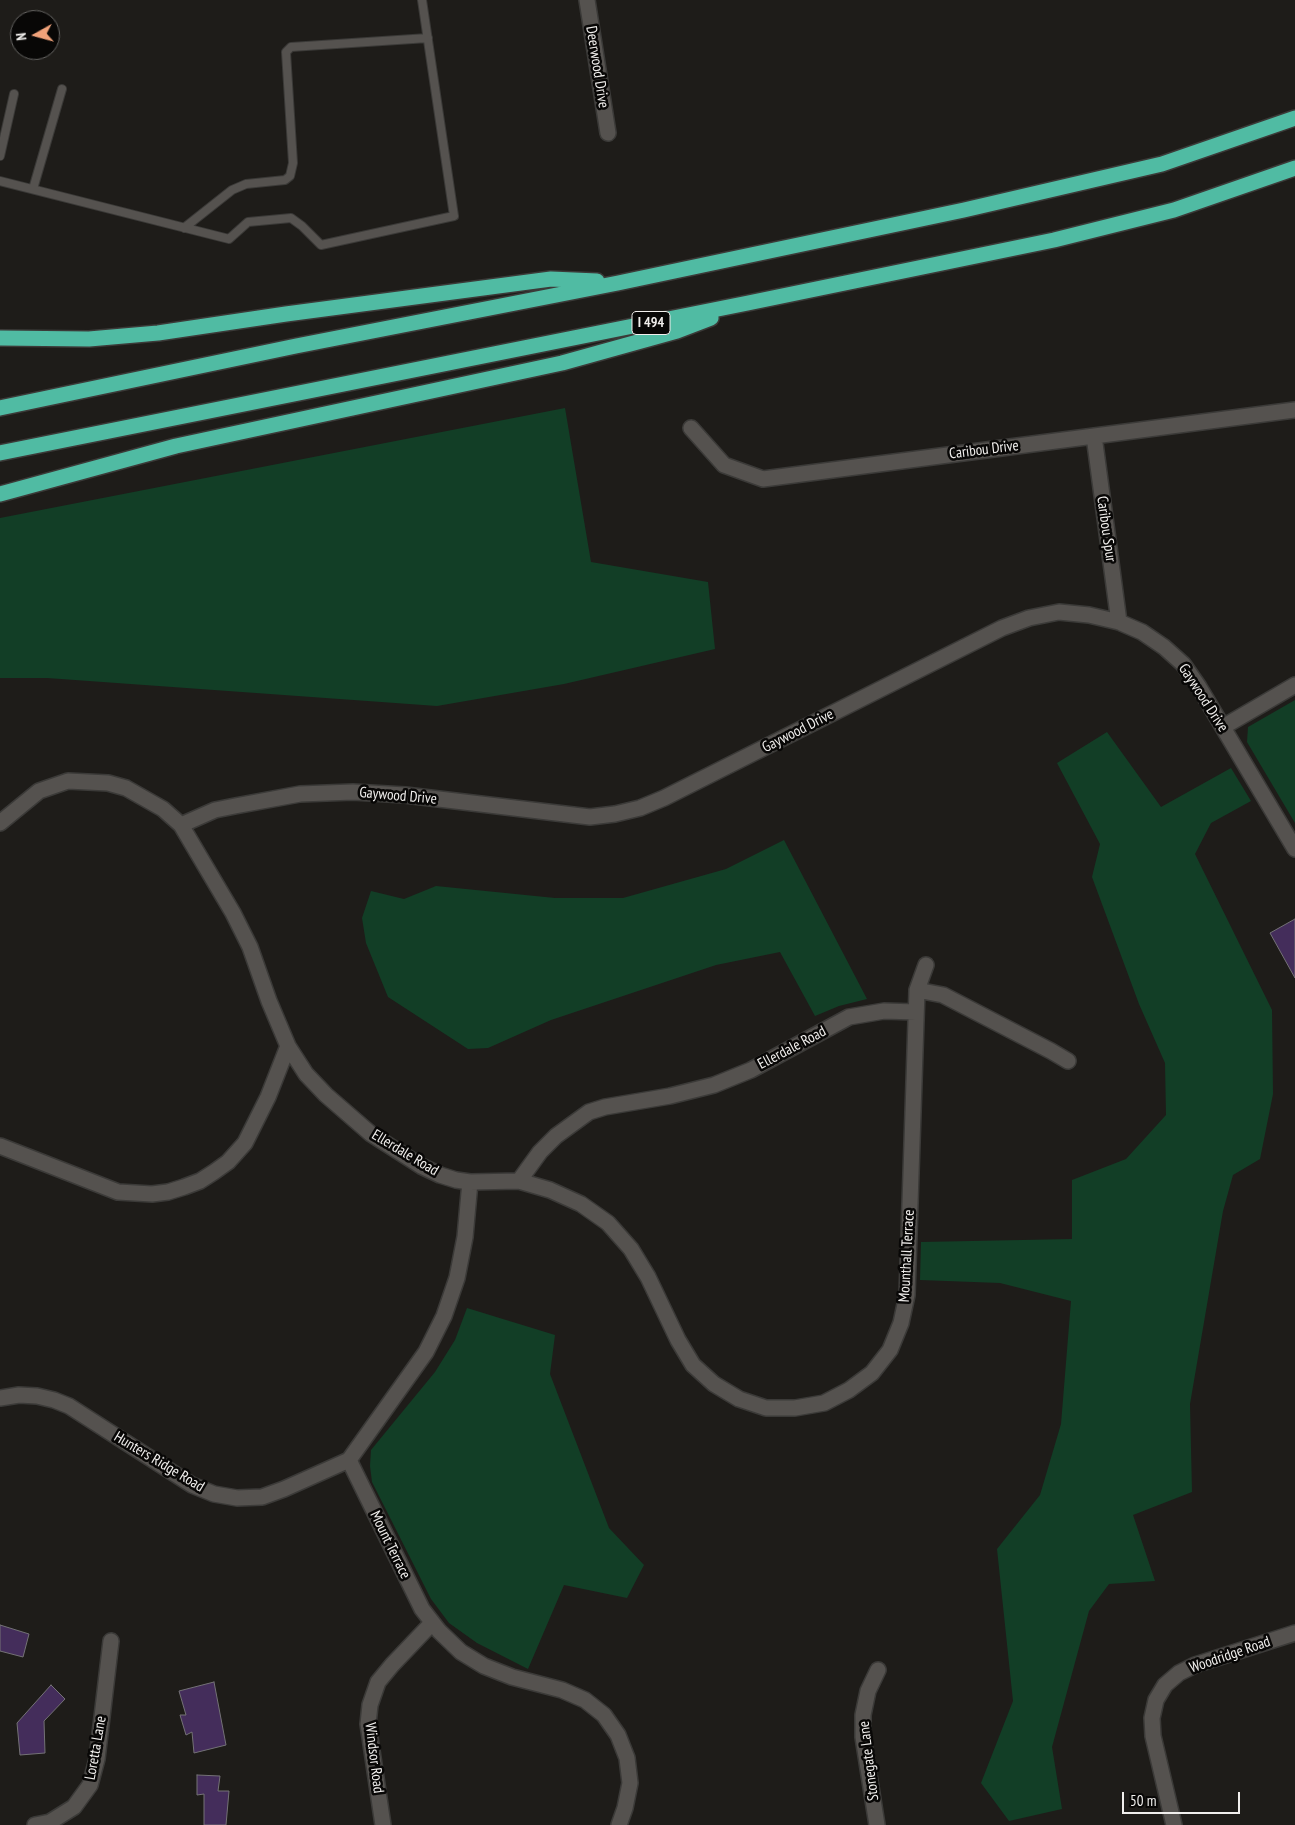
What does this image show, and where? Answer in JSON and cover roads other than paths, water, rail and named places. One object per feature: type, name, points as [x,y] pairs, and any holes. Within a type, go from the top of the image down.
[{"type":"highway","points":[[0,408],[296,346],[618,283],[964,210],[1162,164],[1295,118]]},
{"type":"highway","name":"I 494","points":[[0,453],[1054,240],[1174,210],[1295,168]]},
{"type":"highway","points":[[0,338],[90,339],[158,333],[551,279],[618,283]]},
{"type":"highway","points":[[0,494],[176,446],[562,363],[677,331],[748,303]]},
{"type":"street","name":"Deerwood Drive","points":[[587,0],[608,133]]},
{"type":"street","name":"Caribou Drive","points":[[691,428],[724,465],[764,479],[1295,410]]},
{"type":"street","name":"Caribou Spur","points":[[1094,436],[1119,622]]},
{"type":"street","name":"Gaywood Drive","points":[[181,825],[197,817],[222,809],[300,794],[353,792],[405,795],[590,817],[640,808],[664,798],[1002,628],[1029,618],[1059,612],[1089,614],[1119,622],[1142,632],[1183,664],[1223,727],[1295,849]]},
{"type":"street","points":[[1223,727],[1295,685]]},
{"type":"street","points":[[0,823],[39,791],[68,781],[108,783],[126,788],[163,808],[181,825],[228,905],[250,947],[269,1001],[288,1046],[268,1097],[245,1142],[228,1162],[200,1181],[184,1187],[152,1194],[118,1192],[0,1146]]},
{"type":"street","name":"Mounthall Terrace","points":[[519,1181],[550,1190],[581,1204],[608,1223],[630,1249],[648,1277],[678,1340],[693,1365],[714,1384],[739,1400],[766,1408],[795,1408],[824,1403],[849,1390],[872,1373],[890,1350],[901,1323],[907,1295],[917,990],[926,965]]},
{"type":"street","points":[[917,990],[942,995],[1068,1061]]},
{"type":"street","name":"Ellerdale Road","points":[[288,1046],[306,1074],[319,1088],[371,1134],[409,1159],[440,1175],[470,1182],[519,1181],[545,1147],[574,1122],[589,1112],[605,1106],[670,1096],[714,1085],[751,1070],[849,1017],[884,1011],[916,1012]]},
{"type":"street","points":[[349,1460],[426,1352],[444,1316],[457,1278],[463,1245],[470,1182]]},
{"type":"street","name":"Hunters Ridge Road","points":[[0,1398],[19,1395],[37,1396],[70,1406],[192,1485],[214,1494],[229,1497],[262,1496],[284,1490],[349,1460]]},
{"type":"street","name":"Mount Terrace","points":[[349,1460],[409,1584],[422,1609],[432,1623],[461,1652],[484,1666],[512,1677],[562,1690],[585,1700],[604,1715],[618,1735],[627,1758],[630,1783],[620,1825]]},
{"type":"street","name":"Windsor Road","points":[[383,1825],[368,1724],[370,1705],[378,1682],[432,1623]]},
{"type":"street","name":"Woodridge Road","points":[[1174,1825],[1153,1736],[1152,1718],[1156,1700],[1165,1685],[1179,1673],[1195,1665],[1295,1633]]},
{"type":"street","name":"Loretta Lane","points":[[34,1825],[51,1823],[74,1807],[90,1785],[97,1759],[111,1641]]},
{"type":"street","name":"Stonegate Lane","points":[[877,1825],[863,1738],[863,1715],[866,1699],[878,1670]]},
{"type":"lane","points":[[0,181],[229,239],[248,222],[291,218],[322,245],[454,216],[422,0]]},
{"type":"lane","points":[[184,228],[232,190],[246,184],[285,180],[290,176],[293,164],[286,52],[291,47],[428,38]]},
{"type":"lane","points":[[33,189],[62,89]]},
{"type":"lane","points":[[0,156],[14,94]]}]
